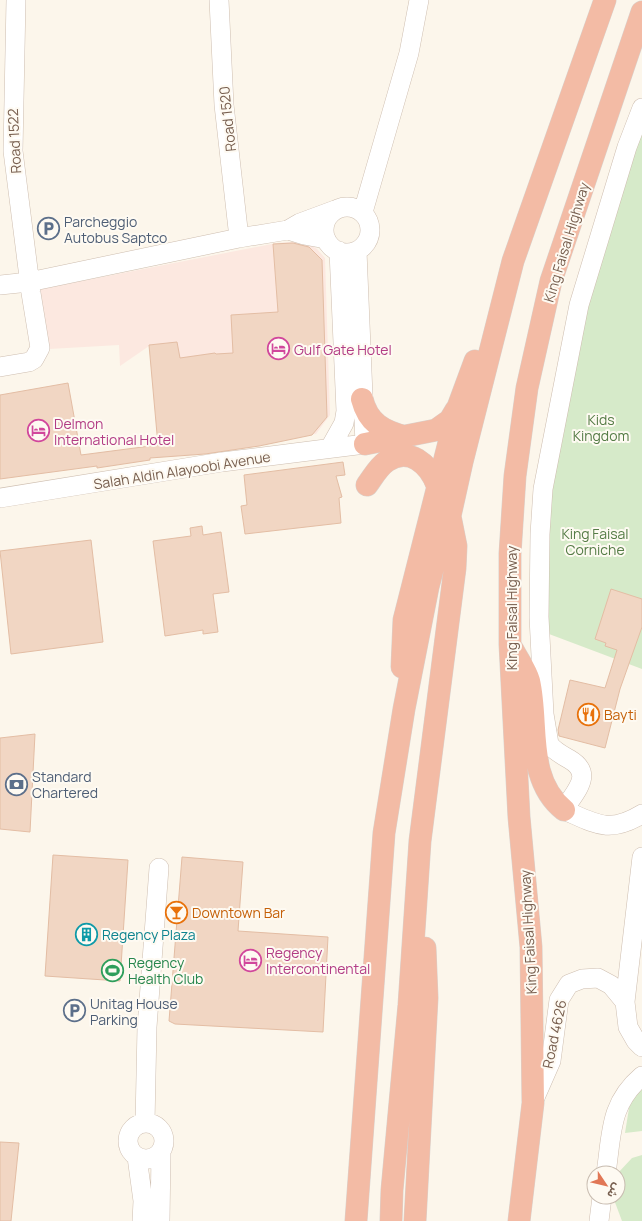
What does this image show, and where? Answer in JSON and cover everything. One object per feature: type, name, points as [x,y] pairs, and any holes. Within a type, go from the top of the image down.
[{"type":"highway","points":[[404,709],[401,653],[404,620],[458,407],[513,261],[605,0]]},
{"type":"highway","name":"King Faisal Highway","points":[[519,1221],[533,1103],[531,947],[519,817],[510,644],[510,554],[515,476],[527,388],[551,281],[642,12]]},
{"type":"highway","points":[[356,1221],[384,833],[404,709],[430,580],[437,552],[450,516],[462,462],[513,261]]},
{"type":"highway","points":[[362,399],[366,413],[374,422],[395,434],[406,437]]},
{"type":"highway","points":[[365,444],[406,437],[440,428],[450,420],[458,407]]},
{"type":"highway","points":[[367,485],[386,462],[394,457],[407,455],[424,464],[432,472],[437,485]]},
{"type":"highway","points":[[391,1221],[392,1190],[409,1005],[420,841],[455,568],[456,546],[450,516]]},
{"type":"highway","points":[[510,644],[529,679],[537,757],[542,782],[549,797],[564,810]]},
{"type":"highway","points":[[415,1221],[427,998],[420,841]]},
{"type":"street","name":"Road 1522","points":[[0,367],[29,362],[38,354],[40,348],[6,152],[16,0]]},
{"type":"street","name":"Road 1520","points":[[219,0],[224,98],[239,238]]},
{"type":"street","points":[[363,212],[409,53],[419,0]]},
{"type":"street","name":"King Faisal Highway","points":[[564,810],[582,781],[582,771],[578,765],[563,756],[549,744],[544,714],[539,617],[540,534],[543,489],[579,305],[627,147],[642,108]]},
{"type":"street","points":[[0,285],[29,282],[239,238],[288,230],[300,223],[341,207],[353,207],[363,212],[367,218],[371,230],[367,243],[340,247],[288,230]]},
{"type":"street","points":[[335,210],[330,214],[324,226],[340,247],[362,399],[365,444]]},
{"type":"street","points":[[330,448],[342,428],[346,411],[340,247]]},
{"type":"street","name":"Salah Aldin Alayoobi Avenue","points":[[0,498],[222,462],[365,444]]},
{"type":"street","points":[[564,810],[601,826],[621,824],[642,814]]},
{"type":"street","points":[[642,857],[625,1002],[628,1027],[636,1041],[642,1047]]},
{"type":"street","points":[[143,1123],[146,1045],[159,868]]},
{"type":"street","name":"Road 4626","points":[[533,1103],[551,1062],[559,1000],[569,984],[582,979],[598,978],[611,985],[625,1002]]},
{"type":"street","points":[[607,1165],[611,1127],[617,1109],[628,1090],[642,1076]]},
{"type":"street","points":[[160,1221],[161,1153],[164,1142],[162,1131],[154,1124],[143,1123],[132,1129],[128,1138],[129,1149],[137,1157],[142,1160],[152,1159],[161,1153]]},
{"type":"street","points":[[137,1157],[143,1201],[142,1221]]},
{"type":"street","points":[[598,1221],[601,1205]]},
{"type":"shaded area","points":[[305,241],[317,249],[325,258],[330,415],[316,434],[162,455],[152,344],[120,366],[119,345],[32,350],[25,292],[277,243]]},
{"type":"green space","name":"King Faisal Corniche","points":[[642,119],[642,669],[549,634],[547,504],[564,389]]},
{"type":"green space","points":[[642,1086],[642,1131],[625,1133],[630,1102]]},
{"type":"green space","points":[[642,1155],[642,1221],[622,1221],[616,1205],[626,1205],[625,1165],[632,1158]]},
{"type":"building","name":"Gulf Gate Hotel","points":[[293,243],[309,247],[322,260],[327,417],[312,435],[259,446],[205,454],[150,458],[150,460],[97,468],[97,466],[0,479],[0,395],[68,383],[81,455],[158,445],[149,345],[177,342],[180,358],[215,353],[233,353],[231,315],[278,312],[273,244]]},
{"type":"building","points":[[343,462],[345,475],[336,476],[342,497],[339,498],[341,523],[245,534],[241,506],[247,505],[244,475]]},
{"type":"building","points":[[202,526],[203,535],[221,532],[229,592],[213,594],[218,632],[203,634],[203,630],[165,636],[153,541],[191,536],[190,528]]},
{"type":"building","points":[[91,540],[103,642],[11,654],[0,551]]},
{"type":"building","points":[[611,589],[642,599],[642,627],[620,689],[605,748],[559,736],[558,730],[570,680],[605,688],[617,650],[605,646],[606,643],[595,639]]},
{"type":"building","name":"Standard Chartered","points":[[35,734],[30,832],[0,829],[0,738]]},
{"type":"building","name":"Regency Plaza","points":[[53,855],[128,860],[120,981],[45,976]]},
{"type":"building","name":"Regency Intercontinental","points":[[182,857],[243,862],[238,931],[328,937],[323,1032],[175,1024],[169,1021]]},
{"type":"building","points":[[0,1142],[19,1143],[11,1221],[0,1221]]},
{"type":"place","name":"Parcheggio Autobus Saptco","points":[[48,229]]},
{"type":"place","name":"Gulf Gate Hotel","points":[[279,349]]},
{"type":"place","name":"Delmon International Hotel","points":[[38,431]]},
{"type":"place","name":"Bayti","points":[[588,714]]},
{"type":"place","name":"Standard Chartered","points":[[16,784]]},
{"type":"place","name":"Downtown Bar","points":[[176,912]]},
{"type":"place","name":"Regency Plaza","points":[[86,934]]},
{"type":"place","name":"Regency Intercontinental","points":[[250,960]]},
{"type":"place","name":"Regency Health Club","points":[[112,970]]},
{"type":"place","name":"Unitag House Parking","points":[[74,1011]]},
{"type":"park label","name":"Kids Kingdom","points":[[601,428]]}]
